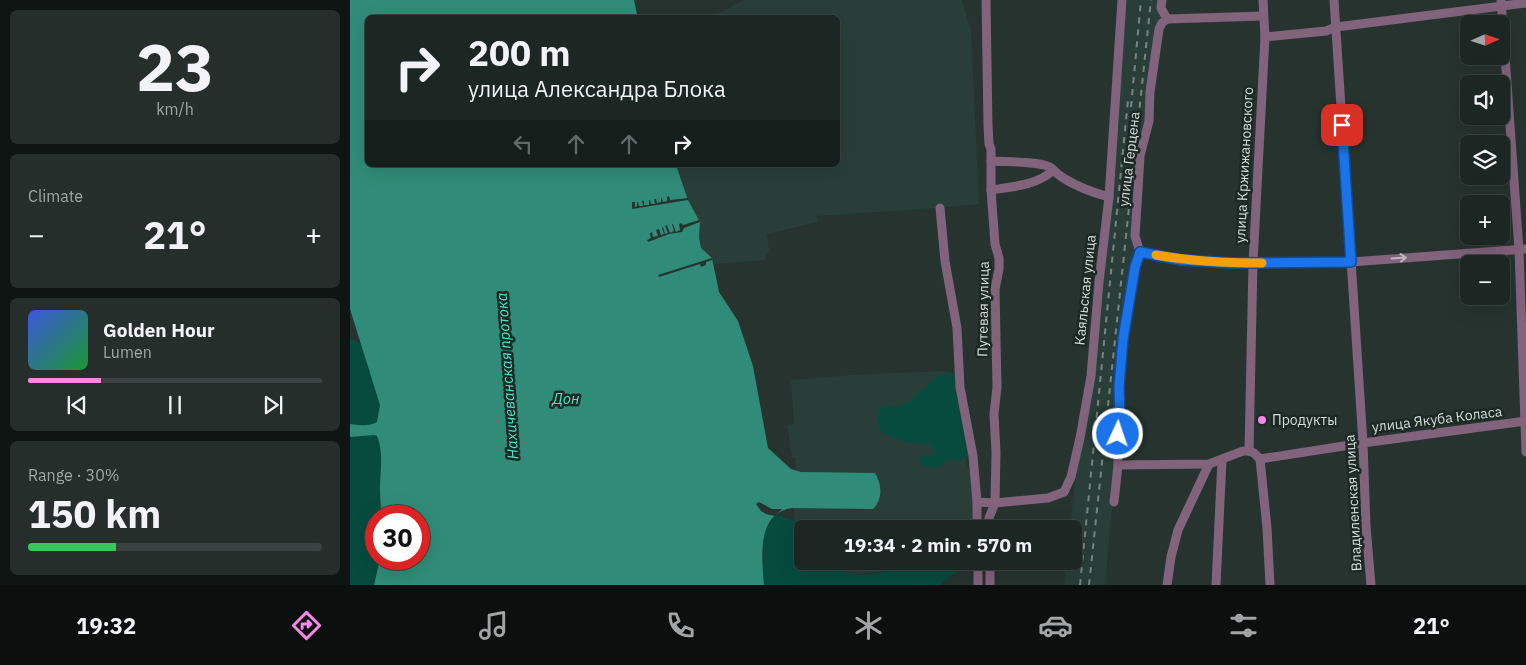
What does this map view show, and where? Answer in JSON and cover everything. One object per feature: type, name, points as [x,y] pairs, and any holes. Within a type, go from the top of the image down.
[{"type":"street","name":"Путевая улица","points":[[986,0],[991,190],[995,244],[999,258],[995,288],[997,387],[994,414],[996,452],[995,503],[989,520]]},
{"type":"street","name":"Каяльская улица","points":[[977,502],[995,503],[1048,498],[1064,492],[1071,477],[1091,376],[1109,197],[1122,0]]},
{"type":"street","points":[[1162,0],[1161,8],[1167,19],[1263,16]]},
{"type":"street","name":"улица Кржижановского","points":[[1249,451],[1253,263],[1264,37],[1262,0]]},
{"type":"street","name":"Владиленская улица","points":[[1334,0],[1371,585]]},
{"type":"street","points":[[1501,3],[1523,250],[1526,452]]},
{"type":"street","points":[[1264,37],[1326,31],[1336,27],[1501,3],[1526,3]]},
{"type":"street","name":"улица Герцена","points":[[1114,502],[1118,465],[1119,387],[1123,339],[1135,267],[1140,252],[1135,236],[1140,156],[1149,120],[1150,92],[1159,29],[1167,19]]},
{"type":"street","points":[[991,161],[1036,164],[1049,167],[1058,175],[1085,189],[1109,197]]},
{"type":"street","points":[[991,190],[1020,185],[1047,177],[1053,170]]},
{"type":"street","name":"Путевая улица","points":[[940,208],[945,261],[957,328],[960,387],[973,456],[977,520]]},
{"type":"street","points":[[1140,252],[1181,260],[1253,263],[1351,262],[1523,250]]},
{"type":"street","name":"улица Якуба Коласа","points":[[1260,459],[1363,443],[1525,422]]},
{"type":"street","points":[[1118,465],[1209,464],[1242,451],[1254,453],[1260,459],[1262,471],[1270,585]]},
{"type":"street","points":[[1216,585],[1222,460]]},
{"type":"street","points":[[1168,585],[1171,557],[1178,530],[1209,464]]},
{"type":"street","points":[[978,570],[978,585]]},
{"type":"street","points":[[990,570],[990,585]]},
{"type":"shaded area","points":[[744,0],[962,0],[971,31],[979,204],[817,216],[818,222],[767,234],[769,250],[764,260],[714,264],[712,258],[701,248],[699,237],[700,222],[688,200],[677,167],[840,167],[840,15],[715,15]]},
{"type":"shaded area","points":[[1127,0],[1163,0],[1144,152],[1105,585],[1064,585],[1065,570],[1082,570],[1082,520],[1071,520],[1110,172]]},
{"type":"shaded area","points":[[350,338],[361,344],[380,405],[378,422],[371,425],[350,424]]},
{"type":"shaded area","points":[[942,371],[953,373],[968,471],[972,471],[972,520],[794,521],[791,472],[796,471],[795,457],[792,458],[787,425],[794,424],[791,380]]},
{"type":"shaded area","points":[[953,373],[957,380],[969,457],[955,461],[948,460],[939,468],[927,468],[920,463],[921,455],[933,455],[933,448],[930,445],[904,441],[880,431],[877,418],[882,405],[893,407],[910,401],[937,376]]},
{"type":"shaded area","points":[[374,435],[377,436],[379,442],[381,455],[381,505],[365,505],[365,570],[377,570],[374,585],[350,585],[350,437]]},
{"type":"shaded area","points":[[776,514],[794,521],[794,570],[843,570],[844,573],[861,575],[881,573],[882,570],[964,570],[953,574],[940,585],[764,585],[764,531]]},
{"type":"shaded area","points":[[794,521],[794,570],[881,570],[881,572],[774,581],[781,528]]},
{"type":"water","name":"Дон","points":[[350,0],[634,0],[638,15],[365,15],[365,167],[677,167],[688,200],[700,222],[699,237],[701,248],[712,258],[719,292],[738,321],[753,366],[768,448],[791,469],[801,472],[875,473],[879,482],[880,496],[873,509],[792,508],[780,512],[772,518],[767,527],[762,550],[764,585],[374,585],[377,570],[430,570],[430,505],[381,505],[381,455],[377,436],[350,437],[350,424],[367,425],[377,422],[380,405],[350,309]]},
{"type":"pier","points":[[669,196],[670,200],[688,198],[688,200],[632,209],[632,202],[635,202],[635,207],[637,202],[639,206],[643,206],[642,201],[644,201],[644,205],[649,205],[649,200],[651,204],[655,204],[654,199],[656,199],[657,203],[661,202],[662,198],[663,202],[667,201]]},
{"type":"pier","points":[[699,220],[700,222],[684,228],[682,232],[669,234],[648,242],[647,240],[651,238],[650,233],[652,232],[653,237],[658,236],[656,230],[659,229],[661,235],[664,234],[663,227],[665,234],[668,233],[665,226],[667,225],[670,233],[674,231],[672,224],[676,232],[680,230],[679,224],[683,225]]},
{"type":"pier","points":[[712,258],[712,260],[706,262],[706,265],[701,267],[700,264],[659,277],[658,275]]},
{"type":"pier","points":[[759,502],[772,509],[782,509],[775,516],[766,514],[756,504]]},
{"type":"railway","points":[[1131,107],[1141,0]]},
{"type":"railway","points":[[1089,585],[1151,0]]},
{"type":"railway","points":[[1080,585],[1128,100]]},
{"type":"slow traffic","points":[[1156,255],[1181,260],[1262,263]]},
{"type":"place","name":"Продукты","points":[[1262,420]]},
{"type":"route","points":[[1118,434],[1120,421],[1119,387],[1126,314],[1135,267],[1140,252],[1181,260],[1231,263],[1351,262],[1342,125]]},
{"type":"water label","name":"Нахичеванская протока","points":[[507,376]]}]
